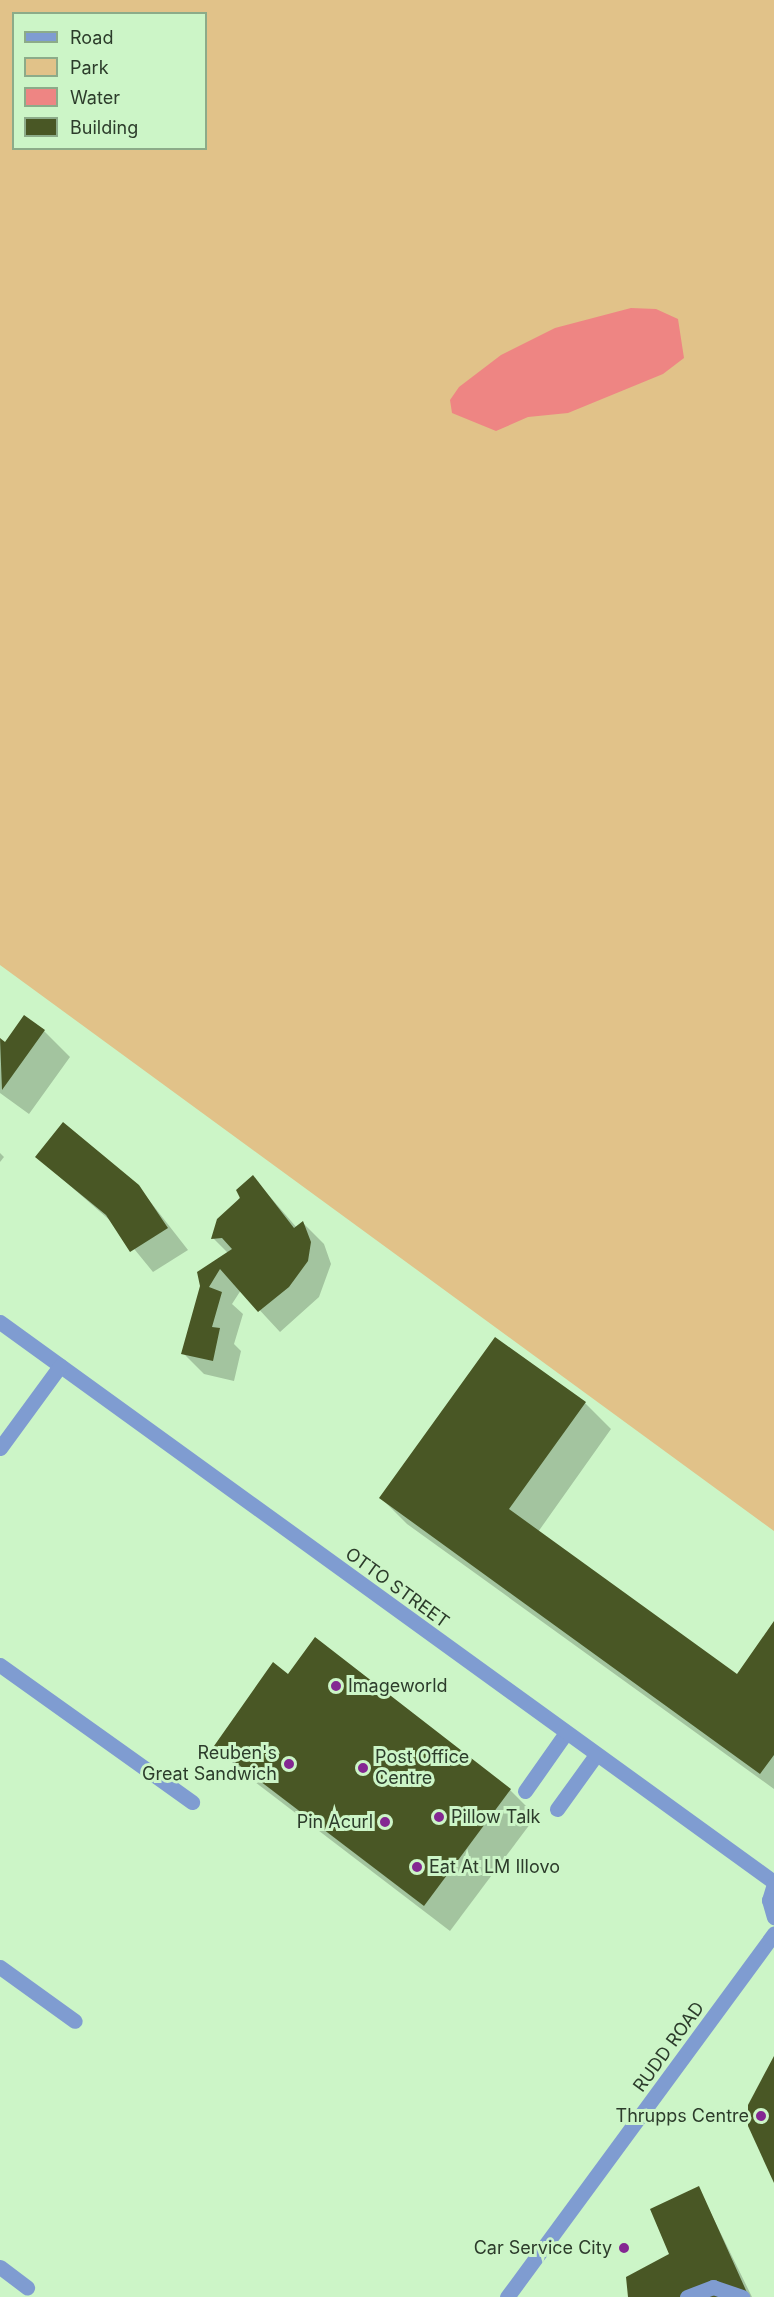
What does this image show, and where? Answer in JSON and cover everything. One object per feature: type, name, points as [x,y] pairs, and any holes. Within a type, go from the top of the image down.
[{"type":"street","name":"OTTO STREET","points":[[0,1322],[564,1734],[774,1883]]},
{"type":"street","points":[[0,1448],[60,1366]]},
{"type":"street","points":[[0,1665],[192,1802]]},
{"type":"street","points":[[525,1791],[564,1734]]},
{"type":"street","points":[[557,1809],[596,1755]]},
{"type":"street","points":[[774,1883],[768,1900],[774,1917]]},
{"type":"street","name":"RUDD ROAD","points":[[507,2297],[774,1934]]},
{"type":"street","points":[[0,1967],[75,2021]]},
{"type":"street","points":[[0,2267],[27,2287]]},
{"type":"street","points":[[687,2297],[713,2288],[742,2297]]},
{"type":"green space","points":[[0,0],[774,0],[774,1531],[0,965]]},
{"type":"water","points":[[631,308],[656,309],[678,319],[684,358],[663,374],[568,413],[528,417],[496,431],[452,413],[450,400],[459,387],[501,355],[555,328]]},
{"type":"building","points":[[24,1015],[45,1030],[2,1090],[0,1038],[5,1042]]},
{"type":"building","points":[[63,1122],[139,1185],[168,1228],[130,1252],[106,1215],[35,1157]]},
{"type":"building","points":[[253,1175],[294,1228],[303,1221],[311,1242],[308,1261],[289,1287],[258,1312],[220,1269],[209,1287],[222,1292],[212,1327],[220,1328],[213,1361],[181,1354],[200,1286],[197,1272],[232,1249],[222,1238],[211,1239],[217,1219],[240,1198],[236,1190]]},
{"type":"building","points":[[495,1337],[586,1402],[509,1509],[737,1674],[774,1621],[774,1755],[760,1774],[379,1498]]},
{"type":"building","name":"Post Office Centre","points":[[315,1637],[511,1789],[424,1906],[214,1746],[273,1662],[288,1674]]},
{"type":"building","name":"Thrupps Centre","points":[[774,2056],[774,2183],[748,2126],[748,2105]]},
{"type":"building","points":[[699,2186],[749,2297],[628,2297],[626,2277],[669,2254],[650,2209]]},
{"type":"place","name":"Imageworld","points":[[336,1686]]},
{"type":"place","name":"Reuben's Great Sandwich","points":[[289,1764]]},
{"type":"place","name":"Post Office Centre","points":[[363,1768]]},
{"type":"place","name":"Pillow Talk","points":[[439,1817]]},
{"type":"place","name":"Pin Acurl","points":[[385,1822]]},
{"type":"place","name":"Eat At LM Illovo","points":[[417,1867]]},
{"type":"place","name":"Thrupps Centre","points":[[761,2116]]},
{"type":"place","name":"Car Service City","points":[[624,2248]]}]
